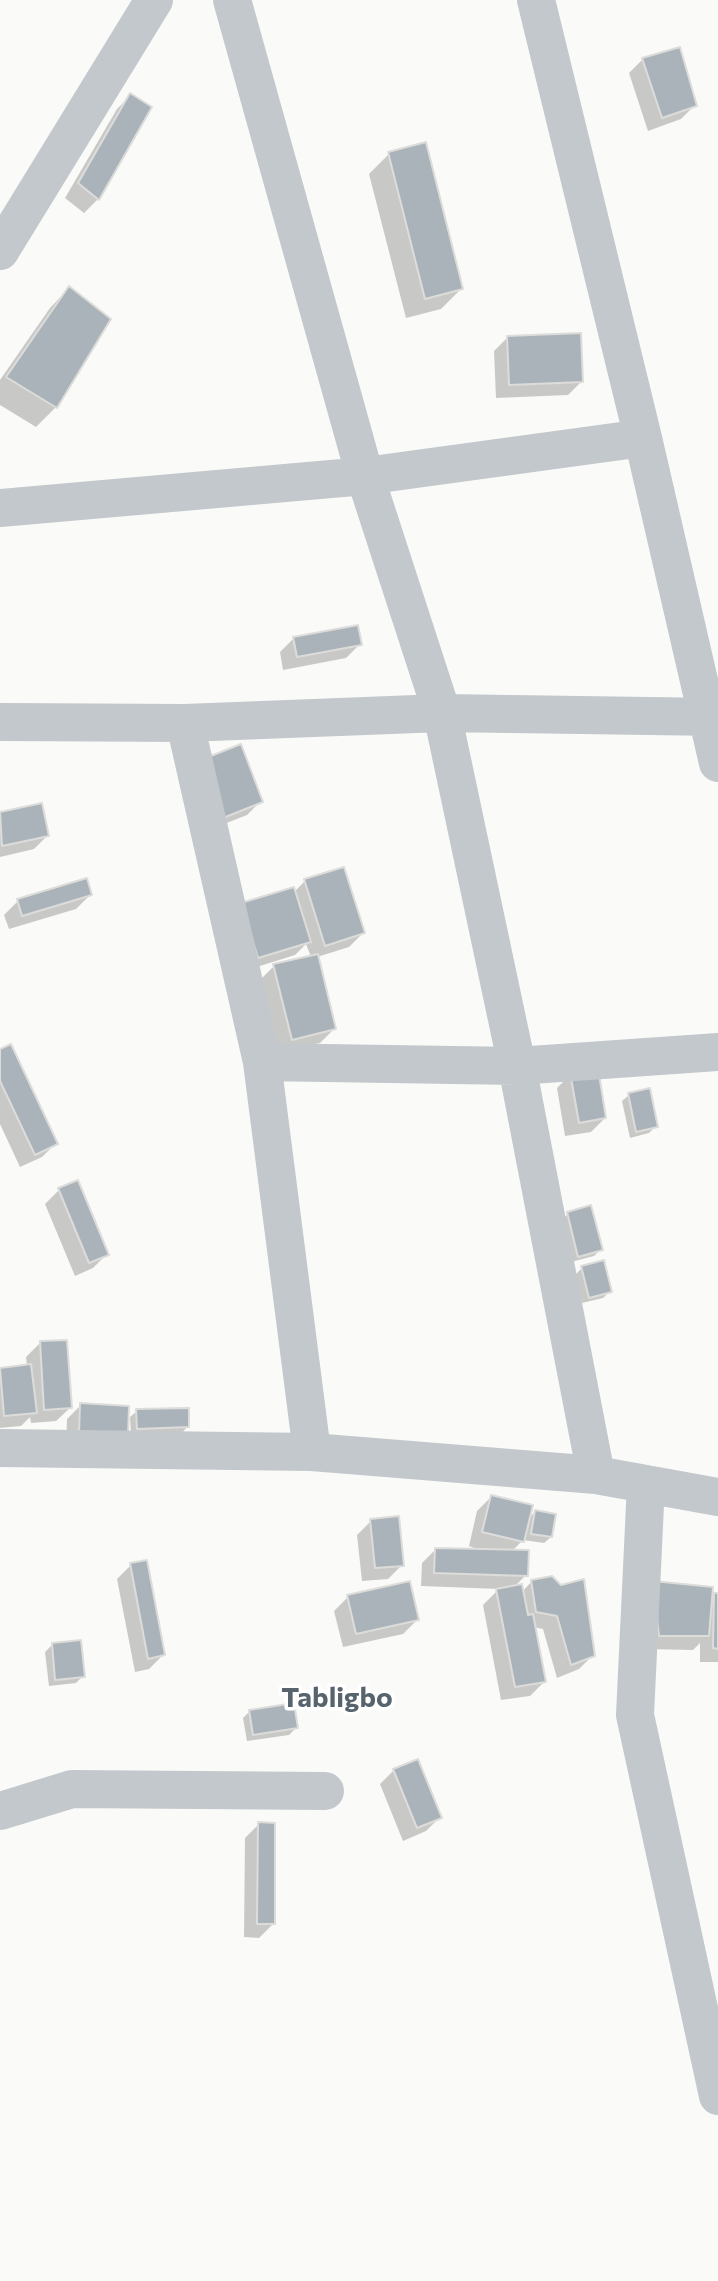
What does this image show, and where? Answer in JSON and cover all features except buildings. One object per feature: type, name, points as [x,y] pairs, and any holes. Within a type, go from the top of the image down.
[{"type":"street","points":[[0,251],[154,0]]},
{"type":"street","points":[[232,0],[365,476],[442,713],[517,1066],[596,1475]]},
{"type":"street","points":[[536,0],[712,717],[718,763]]},
{"type":"street","points":[[0,508],[365,476],[643,438]]},
{"type":"street","points":[[0,722],[186,723],[442,713],[712,717]]},
{"type":"street","points":[[186,723],[261,1062],[312,1452]]},
{"type":"street","points":[[261,1062],[517,1066],[718,1052]]},
{"type":"street","points":[[0,1448],[312,1452],[596,1475],[718,1497]]},
{"type":"street","points":[[646,1484],[635,1715],[708,2005],[718,2096]]},
{"type":"street","points":[[0,1811],[72,1789],[325,1791]]},
{"type":"district","name":"Tabligbo","points":[[337,1698]]}]
